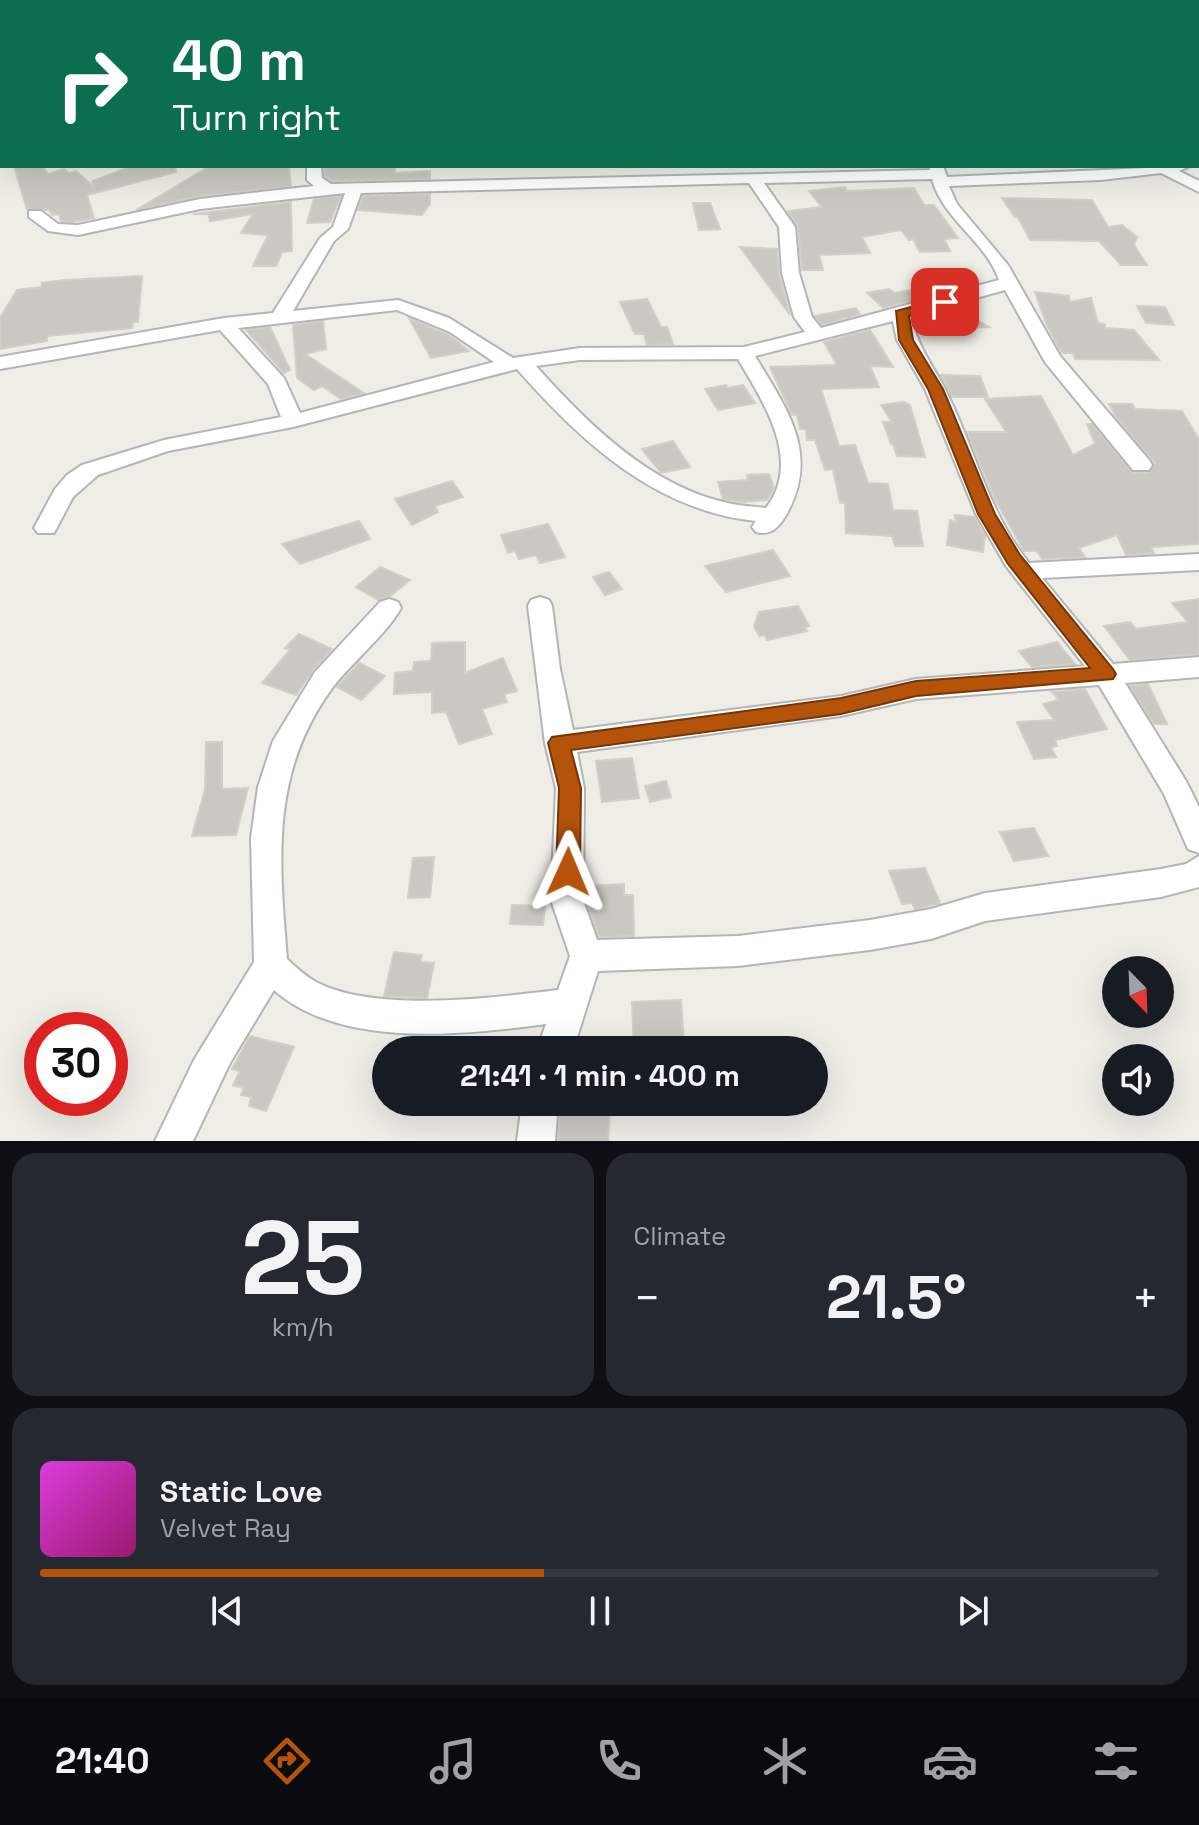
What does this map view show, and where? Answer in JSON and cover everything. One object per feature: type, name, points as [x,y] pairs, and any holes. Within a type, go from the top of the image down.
[{"type":"street","points":[[314,168],[315,180],[328,189]]},
{"type":"street","points":[[474,168],[476,186]]},
{"type":"street","points":[[35,214],[54,228],[78,230],[200,204],[328,189],[761,175],[1101,176],[1153,168]]},
{"type":"street","points":[[1161,168],[1199,187]]},
{"type":"street","points":[[938,174],[952,207],[1005,271],[1008,283],[1023,301],[1050,355],[1141,465]]},
{"type":"street","points":[[761,175],[761,193],[787,225],[792,245],[790,270],[798,292],[797,302],[807,325],[816,333]]},
{"type":"street","points":[[280,317],[328,238],[340,229],[355,188]]},
{"type":"street","points":[[46,528],[63,494],[90,470],[164,446],[293,421],[516,364],[580,354],[744,353],[901,314],[1008,283]]},
{"type":"street","points":[[0,363],[224,324],[398,305],[425,311],[454,324],[516,364],[579,423],[657,481],[716,508],[768,522],[794,471],[794,453],[767,393],[744,353]]},
{"type":"street","points":[[901,314],[906,340],[935,389],[987,514],[1024,571],[1106,674],[1176,789],[1199,840]]},
{"type":"street","points":[[224,324],[277,382],[293,421]]},
{"type":"street","points":[[1024,571],[1199,562]]},
{"type":"street","points":[[540,606],[559,743],[570,788],[567,900],[586,956],[560,1036]]},
{"type":"street","points":[[174,1141],[197,1086],[237,1016],[271,966],[266,856],[279,762],[314,693],[389,608]]},
{"type":"street","points":[[559,743],[841,706],[916,689],[1199,667]]},
{"type":"street","points":[[586,956],[738,951],[870,935],[931,924],[985,907],[1161,883],[1195,875],[1199,870]]},
{"type":"street","points":[[271,966],[304,993],[328,1004],[361,1011],[422,1016],[498,1015],[570,1005]]},
{"type":"street","points":[[536,1141],[539,1116]]},
{"type":"building","points":[[15,168],[44,168],[48,174],[64,169],[69,173],[76,171],[94,187],[92,181],[128,168],[175,168],[176,172],[87,195],[94,218],[61,221],[59,214],[52,215],[49,210],[27,209]]},
{"type":"building","points":[[207,168],[289,168],[291,186],[199,196],[136,210]]},
{"type":"building","points":[[324,168],[395,168],[395,173],[430,171],[430,179],[332,181],[325,176]]},
{"type":"building","points":[[845,187],[847,191],[914,188],[924,205],[934,205],[958,238],[944,239],[950,251],[920,252],[913,239],[909,240],[901,230],[862,237],[870,253],[819,255],[823,270],[802,270],[798,227],[788,211],[822,207],[809,191]]},
{"type":"building","points":[[430,194],[430,204],[422,215],[358,210],[363,196]]},
{"type":"building","points":[[341,196],[330,222],[307,223],[314,199]]},
{"type":"building","points":[[1002,198],[1092,200],[1108,227],[1122,225],[1137,237],[1134,245],[1147,265],[1121,265],[1099,241],[1030,240],[1018,217]]},
{"type":"building","points":[[291,202],[292,251],[282,252],[276,266],[253,266],[268,235],[241,233],[253,214],[210,221],[208,214],[193,214]]},
{"type":"building","points":[[693,203],[710,203],[720,229],[699,230]]},
{"type":"building","points":[[740,247],[777,249],[779,274],[790,315]]},
{"type":"building","points":[[142,276],[138,322],[133,322],[132,328],[47,336],[47,341],[0,349],[0,318],[17,290],[65,280]]},
{"type":"building","points":[[920,288],[933,295],[883,308],[867,293],[889,289],[895,293]]},
{"type":"building","points":[[1035,292],[1069,296],[1070,302],[1091,298],[1098,323],[1105,324],[1105,328],[1134,330],[1159,360],[1075,359],[1073,353],[1062,353],[1047,326]]},
{"type":"building","points":[[647,299],[661,327],[667,327],[673,344],[647,345],[644,334],[635,334],[620,302]]},
{"type":"building","points":[[1137,306],[1165,307],[1174,325],[1146,323]]},
{"type":"building","points":[[954,307],[989,327],[920,329],[915,321],[915,318]]},
{"type":"building","points":[[856,308],[860,314],[822,325],[815,316]]},
{"type":"building","points":[[409,318],[449,335],[469,351],[431,358]]},
{"type":"building","points":[[323,321],[326,349],[305,354],[364,393],[341,399],[322,386],[314,390],[297,378],[293,325]]},
{"type":"building","points":[[270,327],[290,370],[284,373],[246,330]]},
{"type":"building","points":[[870,330],[893,367],[870,366],[879,387],[821,389],[839,446],[855,445],[868,483],[888,484],[893,510],[917,511],[923,546],[895,546],[892,536],[846,533],[845,503],[840,503],[833,469],[825,470],[815,440],[807,440],[806,429],[800,429],[797,415],[792,415],[770,367],[837,365],[824,342]]},
{"type":"building","points":[[941,375],[980,376],[988,397],[952,397]]},
{"type":"building","points":[[726,385],[728,388],[743,385],[755,403],[718,410],[705,389]]},
{"type":"building","points":[[1041,396],[1073,455],[1095,444],[1087,424],[1092,424],[1133,473],[1149,473],[1155,463],[1115,416],[1109,404],[1132,404],[1135,409],[1182,411],[1199,440],[1199,544],[1151,547],[1154,553],[1126,555],[1117,535],[1079,548],[1085,557],[1042,559],[1037,551],[1024,551],[995,499],[967,432],[1006,432],[985,399]]},
{"type":"building","points":[[904,402],[910,405],[925,457],[897,456],[891,444],[883,422],[892,422],[881,405]]},
{"type":"building","points":[[673,441],[690,467],[661,473],[642,449]]},
{"type":"building","points":[[769,474],[774,488],[767,500],[743,502],[723,499],[718,482],[748,480],[747,475]]},
{"type":"building","points":[[452,481],[463,497],[435,506],[438,512],[412,525],[395,499]]},
{"type":"building","points":[[955,515],[974,517],[985,536],[983,552],[947,545],[950,520],[956,522]]},
{"type":"building","points":[[359,521],[370,539],[300,564],[282,544]]},
{"type":"building","points":[[548,524],[565,557],[540,563],[536,555],[519,559],[515,551],[508,553],[501,535]]},
{"type":"building","points":[[773,550],[790,576],[726,592],[705,566]]},
{"type":"building","points":[[380,567],[410,580],[390,596],[378,600],[356,587]]},
{"type":"building","points":[[609,572],[622,589],[605,595],[593,577]]},
{"type":"building","points":[[1199,599],[1199,654],[1130,660],[1104,626],[1130,622],[1136,629],[1188,622],[1172,603]]},
{"type":"building","points":[[798,606],[809,626],[805,627],[807,631],[767,640],[765,635],[759,636],[754,626],[759,612]]},
{"type":"building","points":[[299,634],[332,649],[296,695],[262,683],[290,650],[285,648]]},
{"type":"building","points":[[465,642],[465,673],[503,658],[517,691],[504,694],[507,702],[482,709],[492,734],[459,744],[446,712],[432,713],[432,692],[394,694],[395,673],[413,671],[414,662],[431,661],[432,643]]},
{"type":"building","points":[[1057,642],[1075,664],[1032,667],[1019,651]]},
{"type":"building","points":[[359,663],[385,676],[361,700],[337,687]]},
{"type":"building","points":[[1148,684],[1167,724],[1154,724],[1130,686]]},
{"type":"building","points":[[1085,689],[1107,729],[1055,740],[1057,746],[1051,747],[1056,757],[1034,759],[1017,722],[1054,720],[1043,704],[1059,700],[1052,692]]},
{"type":"building","points":[[206,742],[222,742],[222,789],[248,788],[236,835],[192,836],[205,790]]},
{"type":"building","points":[[632,758],[639,798],[602,802],[596,761]]},
{"type":"building","points":[[666,781],[671,797],[650,802],[645,786]]},
{"type":"building","points":[[1034,828],[1048,856],[1014,861],[1000,832]]},
{"type":"building","points":[[434,857],[430,897],[408,898],[413,858]]},
{"type":"building","points":[[925,868],[940,903],[915,909],[912,903],[902,904],[889,871]]},
{"type":"building","points":[[624,884],[624,895],[633,895],[634,936],[599,937],[586,900],[586,886]]},
{"type":"building","points":[[512,905],[545,906],[543,925],[510,924]]},
{"type":"building","points":[[394,952],[422,955],[420,962],[434,963],[427,998],[384,996]]},
{"type":"building","points":[[681,1000],[683,1036],[633,1036],[632,1002]]},
{"type":"building","points":[[250,1036],[294,1047],[266,1111],[249,1106],[251,1097],[241,1095],[244,1088],[233,1085],[240,1071],[232,1069]]},
{"type":"building","points":[[560,1116],[610,1116],[608,1141],[558,1141]]},
{"type":"route","points":[[568,872],[570,788],[559,743],[841,706],[916,689],[1106,674],[1014,560],[987,514],[935,389],[906,340],[901,314],[945,302]]}]
